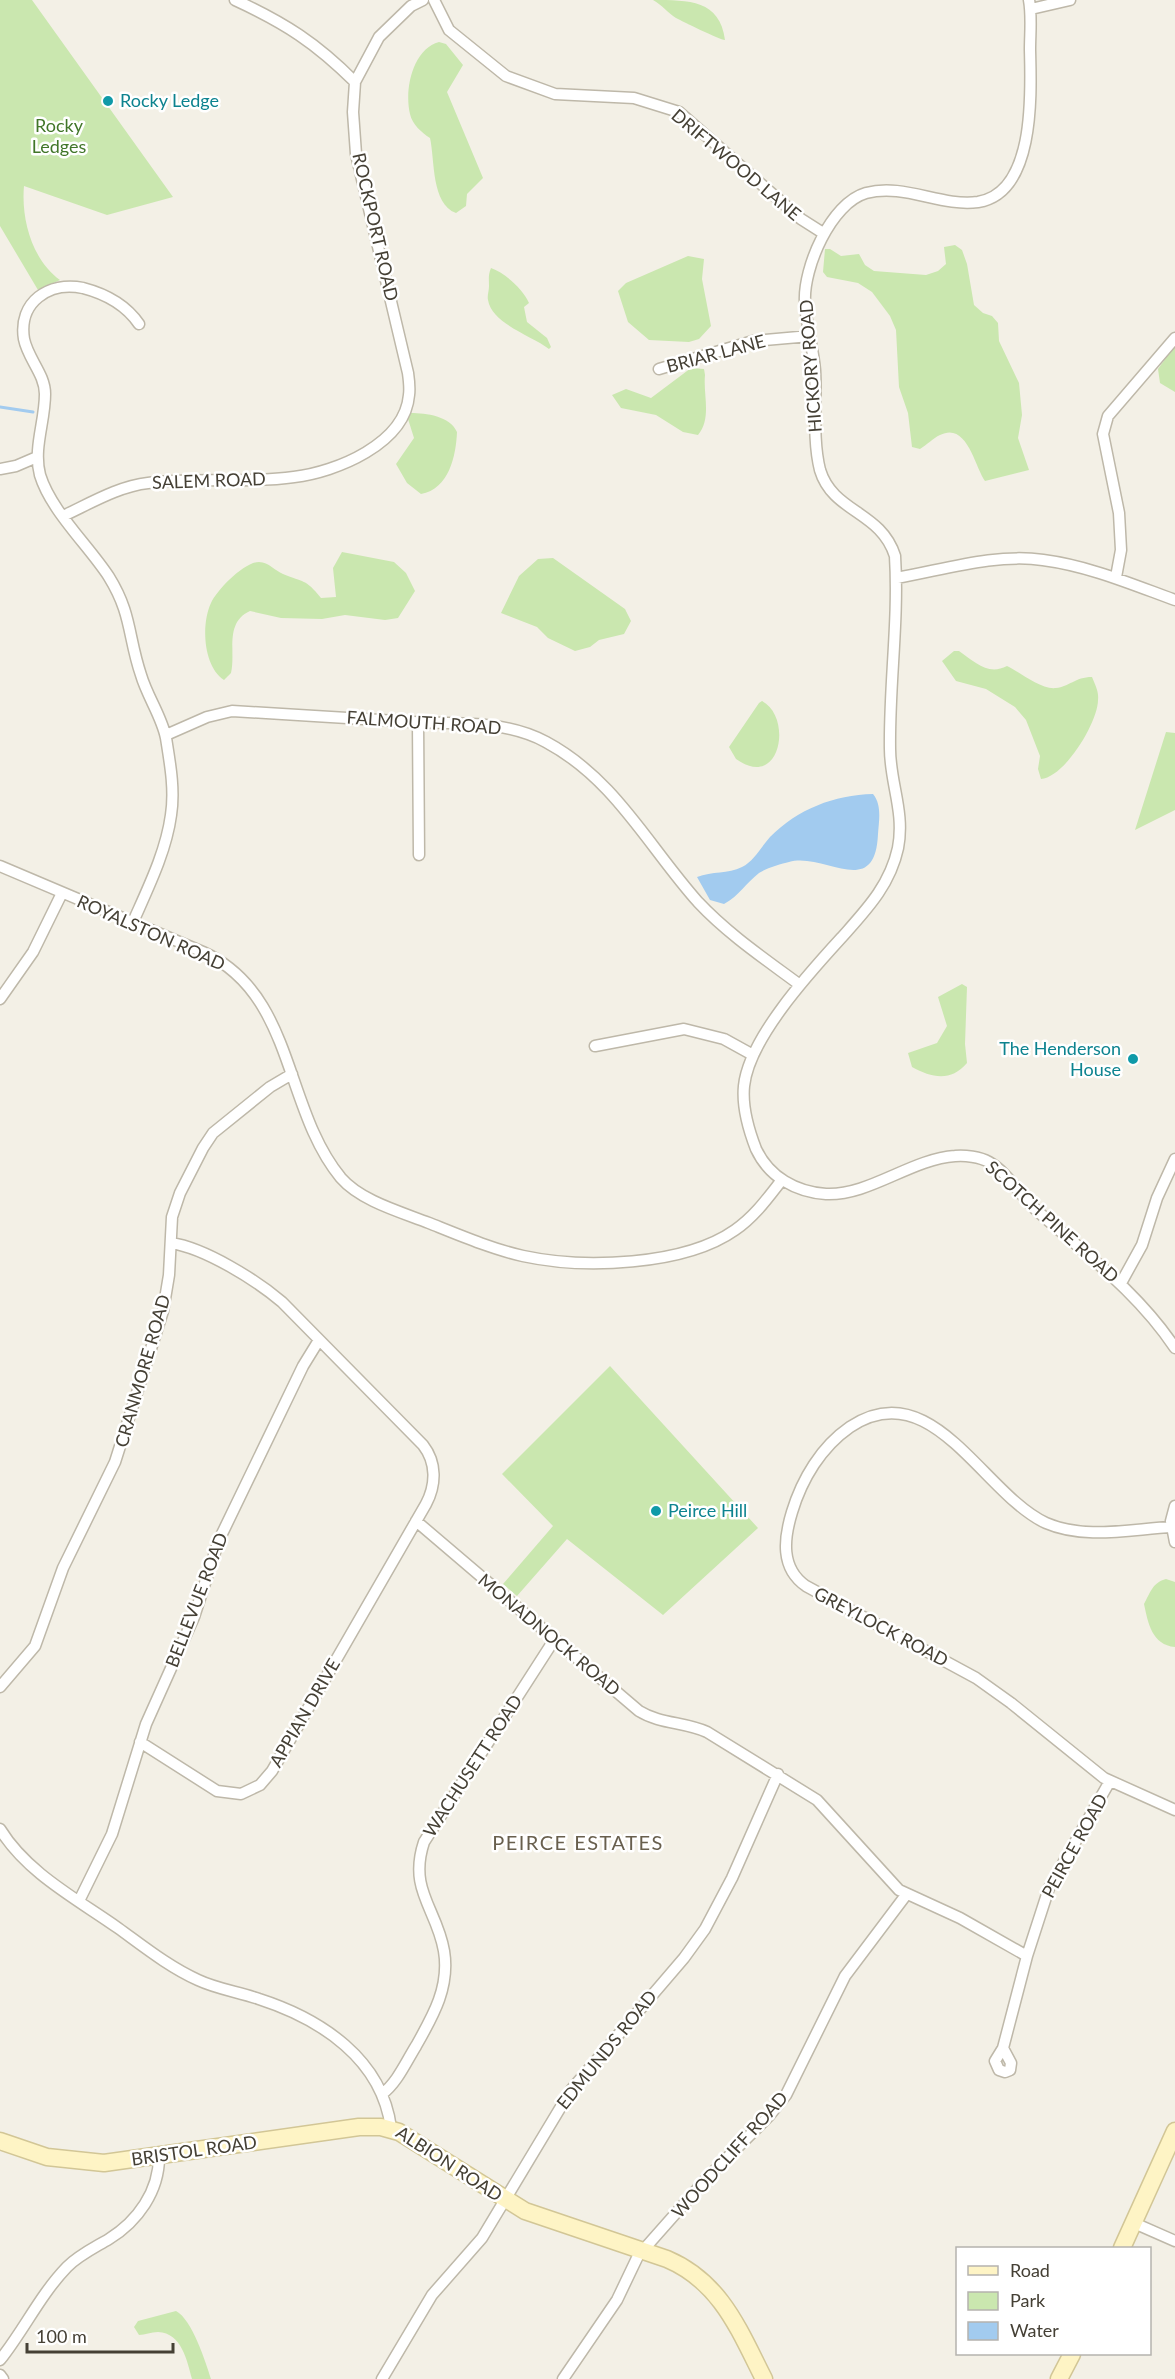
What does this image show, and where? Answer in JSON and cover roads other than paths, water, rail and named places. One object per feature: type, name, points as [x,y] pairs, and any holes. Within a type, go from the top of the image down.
[{"type":"street","points":[[235,0],[295,30],[329,57],[355,82]]},
{"type":"street","name":"ROCKPORT ROAD","points":[[358,456],[369,452],[392,434],[405,414],[409,396],[408,373],[398,324],[356,154],[355,82],[379,37],[403,13],[423,0]]},
{"type":"street","name":"DRIFTWOOD LANE","points":[[434,0],[449,30],[506,76],[555,94],[634,98],[679,112],[801,219],[823,233]]},
{"type":"street","points":[[1030,5],[1070,0]]},
{"type":"street","name":"HICKORY ROAD","points":[[896,578],[895,556],[882,530],[861,513],[839,502],[826,486],[820,469],[816,444],[815,369],[805,302],[806,282],[823,233],[847,203],[864,194],[893,189],[956,202],[980,201],[1001,190],[1017,170],[1027,136],[1031,100],[1030,5]]},
{"type":"street","points":[[133,922],[161,857],[171,815],[171,776],[166,735],[141,678],[123,599],[63,516],[41,477],[37,457],[45,394],[39,370],[25,342],[24,330],[28,308],[40,293],[62,286],[84,288],[124,306],[140,324]]},
{"type":"street","name":"BRIAR LANE","points":[[658,369],[753,341],[810,336]]},
{"type":"street","points":[[1116,577],[1121,550],[1119,513],[1103,434],[1108,416],[1175,338]]},
{"type":"street","name":"SALEM ROAD","points":[[63,516],[107,496],[144,483],[188,479],[249,480],[296,477],[358,456]]},
{"type":"street","points":[[0,469],[16,466],[37,457]]},
{"type":"street","points":[[896,578],[1005,559],[1042,559],[1116,577],[1175,600]]},
{"type":"street","name":"SCOTCH PINE ROAD","points":[[896,578],[890,754],[901,824],[898,848],[890,875],[878,897],[800,985],[753,1055],[744,1086],[750,1134],[762,1162],[781,1181],[801,1189],[828,1194],[867,1186],[940,1158],[956,1155],[980,1158],[990,1162],[1032,1206],[1121,1283],[1161,1326],[1175,1348]]},
{"type":"street","name":"FALMOUTH ROAD","points":[[166,735],[207,717],[232,711],[501,726],[545,741],[579,762],[625,806],[699,902],[739,938],[800,985]]},
{"type":"street","points":[[418,722],[419,855]]},
{"type":"street","name":"ROYALSTON ROAD","points":[[0,866],[209,955],[242,978],[271,1018],[322,1151],[349,1185],[367,1197],[431,1224],[523,1256],[596,1262],[637,1260],[703,1246],[734,1231],[752,1217],[781,1181]]},
{"type":"street","points":[[0,999],[33,952],[62,893]]},
{"type":"street","points":[[595,1046],[684,1029],[724,1039],[753,1055]]},
{"type":"street","name":"CRANMORE ROAD","points":[[0,1687],[35,1646],[63,1568],[112,1469],[161,1320],[175,1206],[206,1143],[245,1107],[292,1074]]},
{"type":"street","points":[[1121,1283],[1142,1245],[1157,1198],[1175,1160]]},
{"type":"street","points":[[171,1244],[199,1251],[262,1287],[282,1302],[428,1452],[433,1469],[433,1487],[416,1521]]},
{"type":"street","name":"BELLEVUE ROAD","points":[[79,1900],[112,1834],[153,1707],[194,1617],[219,1540],[303,1366],[319,1340]]},
{"type":"street","name":"GREYLOCK ROAD","points":[[1110,1781],[976,1678],[802,1584],[793,1573],[787,1558],[788,1529],[802,1484],[826,1449],[857,1423],[895,1414],[915,1418],[942,1430],[1017,1505],[1052,1525],[1092,1532],[1172,1527]]},
{"type":"street","points":[[1175,1506],[1172,1527],[1175,1542]]},
{"type":"street","name":"MONADNOCK ROAD","points":[[416,1521],[554,1640],[647,1716],[703,1730],[778,1774],[828,1810],[888,1881],[906,1895],[960,1918],[1027,1956]]},
{"type":"street","name":"APPIAN DRIVE","points":[[141,1742],[217,1791],[241,1794],[260,1785],[283,1753],[416,1521]]},
{"type":"street","name":"WACHUSETT ROAD","points":[[382,2094],[394,2082],[428,2025],[440,2000],[445,1981],[443,1946],[419,1881],[419,1859],[424,1842],[554,1640]]},
{"type":"street","name":"EDMUNDS ROAD","points":[[382,2379],[432,2295],[482,2238],[571,2090],[684,1958],[705,1929],[728,1887],[778,1774]]},
{"type":"street","name":"PEIRCE ROAD","points":[[1003,2048],[1027,1956],[1052,1881],[1110,1781],[1175,1810]]},
{"type":"street","name":"ALBION ROAD","points":[[0,1829],[26,1861],[192,1977],[273,2004],[331,2035],[360,2058],[382,2094],[390,2128],[505,2200],[531,2213],[683,2267],[712,2290],[738,2325],[764,2379]]},
{"type":"street","name":"WOODCLIFF ROAD","points":[[563,2379],[617,2300],[630,2269],[642,2252],[707,2178],[782,2100],[845,1976],[906,1895]]},
{"type":"street","name":"BRISTOL ROAD","points":[[0,2141],[40,2156],[75,2162],[104,2163],[352,2128],[390,2128]]},
{"type":"street","points":[[1122,2247],[1175,2131]]},
{"type":"street","points":[[0,2360],[46,2292],[67,2267],[80,2256],[112,2237],[145,2206],[157,2179],[159,2157]]},
{"type":"street","points":[[1134,2223],[1175,2241]]},
{"type":"street","points":[[1059,2379],[1071,2355]]},
{"type":"street","points":[[0,2376],[3,2379]]},
{"type":"water","points":[[873,794],[879,808],[875,854],[868,865],[858,870],[803,861],[789,862],[759,873],[724,904],[710,900],[697,877],[742,867],[754,858],[781,827],[817,805],[844,797]]},
{"type":"waterway","points":[[0,407],[33,412]]},
{"type":"place","name":"Rocky Ledge","points":[[108,101]]},
{"type":"place","name":"The Henderson House","points":[[1133,1059]]},
{"type":"place","name":"Peirce Hill","points":[[656,1511]]},
{"type":"district","name":"PEIRCE ESTATES","points":[[578,1843]]},
{"type":"park label","name":"Rocky Ledges","points":[[59,136]]}]
